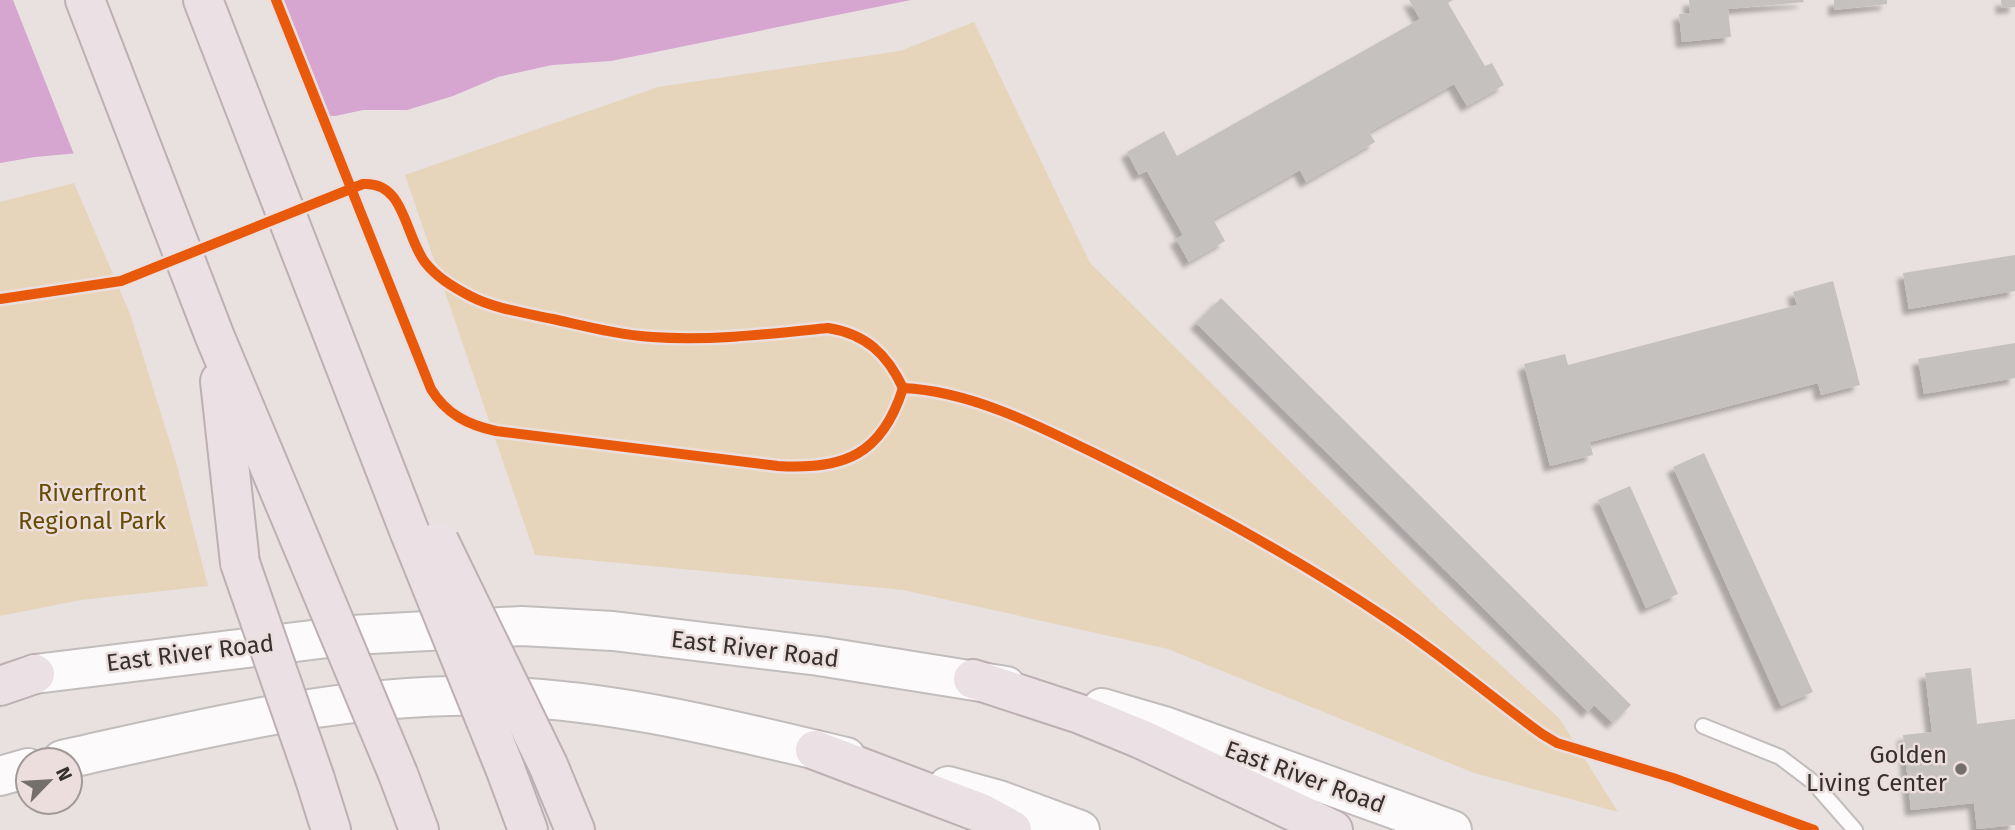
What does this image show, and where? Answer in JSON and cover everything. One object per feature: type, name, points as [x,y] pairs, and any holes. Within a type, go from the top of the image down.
[{"type":"highway","points":[[85,0],[215,337],[419,830]]},
{"type":"highway","points":[[203,0],[528,830]]},
{"type":"highway","points":[[305,264],[548,765],[575,830]]},
{"type":"highway","points":[[215,337],[240,563],[331,830]]},
{"type":"highway","points":[[973,679],[1104,724],[1250,789],[1333,830]]},
{"type":"highway","points":[[815,750],[981,813],[1012,830]]},
{"type":"main road","name":"East River Road","points":[[18,680],[352,635],[522,626],[564,627],[819,656],[973,679],[1052,695],[1167,727],[1452,830]]},
{"type":"main road","points":[[84,755],[253,718],[392,701],[485,696],[596,705],[733,729],[999,800],[1080,830]]},
{"type":"lane","points":[[1703,726],[1780,757],[1813,782],[1855,830]]},
{"type":"green space","points":[[974,22],[1090,263],[1440,610],[1559,718],[1618,812],[1474,773],[1168,649],[903,590],[535,555],[405,175],[658,87],[900,51]]},
{"type":"green space","name":"Riverfront Regional Park","points":[[74,183],[130,314],[176,462],[208,586],[81,600],[0,616],[0,202]]},
{"type":"shaded area","points":[[0,0],[911,0],[611,61],[552,65],[498,77],[453,96],[407,110],[363,110],[335,116],[216,115],[167,145],[35,157],[0,163]]},
{"type":"pier","points":[[13,0],[279,0],[328,119],[217,119],[168,149],[75,157]]},
{"type":"building","points":[[1409,0],[1453,0],[1448,3],[1485,66],[1492,63],[1504,85],[1467,106],[1454,84],[1369,132],[1375,142],[1306,182],[1300,170],[1213,219],[1225,241],[1189,262],[1176,239],[1183,235],[1147,171],[1139,175],[1127,152],[1164,131],[1177,156],[1420,19]]},
{"type":"building","points":[[1689,0],[1804,2],[1728,9],[1731,37],[1682,42],[1679,14],[1690,13]]},
{"type":"building","points":[[1834,0],[1887,0],[1887,4],[1834,10]]},
{"type":"building","points":[[2001,0],[2015,0],[2015,7],[2002,8]]},
{"type":"building","points":[[2015,255],[2015,291],[1909,309],[1903,273]]},
{"type":"building","points":[[1833,281],[1860,385],[1821,395],[1818,383],[1590,442],[1593,455],[1550,466],[1524,364],[1565,354],[1568,365],[1797,305],[1793,292]]},
{"type":"building","points":[[1221,298],[1631,705],[1613,723],[1594,705],[1588,712],[1196,323]]},
{"type":"building","points":[[2015,343],[2015,378],[1924,394],[1918,359]]},
{"type":"building","points":[[1704,453],[1813,692],[1781,706],[1673,467]]},
{"type":"building","points":[[1630,486],[1678,594],[1646,608],[1598,500]]},
{"type":"building","name":"Golden Living Center","points":[[1971,668],[1977,724],[2015,719],[2015,825],[1977,829],[1974,803],[1911,810],[1903,735],[1932,732],[1925,673]]},
{"type":"cycle path","points":[[276,0],[431,389],[437,398],[459,417],[496,431],[801,467],[841,461],[872,443],[884,429],[903,388]]},
{"type":"cycle path","points":[[0,299],[121,281],[363,184],[377,185],[395,199],[417,249],[429,267],[451,285],[490,304],[590,327],[652,337],[762,335],[828,328],[854,335],[874,348],[890,365],[903,388]]},
{"type":"cycle path","points":[[903,388],[954,396],[1005,412],[1079,446],[1212,514],[1284,554],[1389,620],[1557,743],[1673,778],[1814,830]]},
{"type":"place","name":"Golden Living Center","points":[[1961,769]]}]
